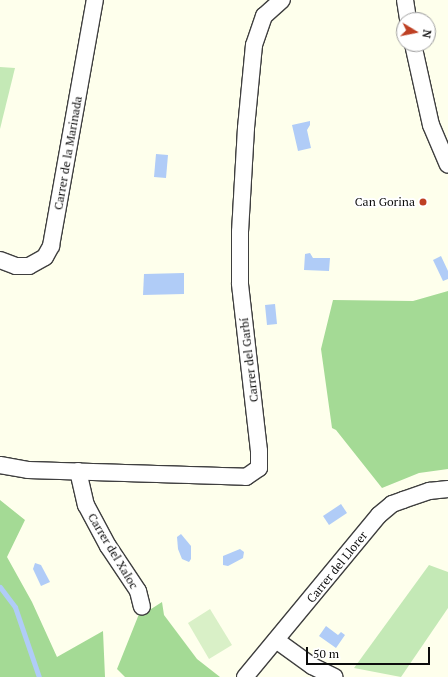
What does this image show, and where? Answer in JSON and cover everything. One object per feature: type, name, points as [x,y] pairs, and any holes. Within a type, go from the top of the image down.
[{"type":"street","name":"Carrer de la Marinada","points":[[0,260],[16,266],[29,266],[45,256],[51,246],[95,0]]},
{"type":"street","name":"Carrer del Garbí","points":[[0,465],[28,470],[246,477],[259,468],[260,450],[240,283],[240,232],[246,128],[254,45],[264,16],[282,0]]},
{"type":"street","points":[[405,0],[407,12]]},
{"type":"street","points":[[415,52],[431,125],[448,165]]},
{"type":"street","name":"Carrer del Xaloc","points":[[78,471],[86,505],[108,546],[138,591],[142,607]]},
{"type":"street","name":"Carrer del Llorer","points":[[245,677],[379,515],[392,504],[448,489]]},
{"type":"street","points":[[276,640],[312,666],[335,677]]},
{"type":"green space","points":[[0,67],[15,68],[0,129]]},
{"type":"green space","points":[[448,291],[448,469],[419,473],[382,488],[336,430],[332,428],[321,349],[333,300],[413,301]]},
{"type":"green space","points":[[0,500],[25,520],[7,557],[32,602],[57,657],[103,631],[105,677],[0,677]]},
{"type":"green space","points":[[429,565],[448,572],[448,608],[401,677],[354,668]]},
{"type":"green space","points":[[162,602],[164,615],[197,659],[220,677],[125,677],[117,669],[139,614],[148,611]]},
{"type":"green space","points":[[210,609],[232,645],[209,659],[188,623]]},
{"type":"water","points":[[310,121],[310,125],[307,130],[311,148],[298,151],[292,125]]},
{"type":"water","points":[[156,154],[168,155],[166,178],[154,177]]},
{"type":"water","points":[[310,253],[313,258],[330,258],[329,271],[304,270],[305,254]]},
{"type":"water","points":[[441,256],[448,271],[448,279],[443,281],[433,260]]},
{"type":"water","points":[[184,273],[184,294],[143,295],[144,274]]},
{"type":"water","points":[[275,304],[277,324],[267,325],[265,305]]},
{"type":"water","points":[[341,504],[347,513],[329,525],[323,516]]},
{"type":"water","points":[[181,534],[191,546],[191,559],[189,562],[182,559],[178,549],[177,537]]},
{"type":"water","points":[[240,549],[244,552],[243,558],[228,566],[223,565],[223,556]]},
{"type":"water","points":[[35,563],[41,565],[50,582],[41,586],[33,569]]},
{"type":"water","points":[[326,626],[338,635],[341,632],[345,635],[336,648],[319,636]]},
{"type":"waterway","points":[[0,587],[15,607],[39,677]]},
{"type":"place","name":"Can Gorina","points":[[423,202]]}]
